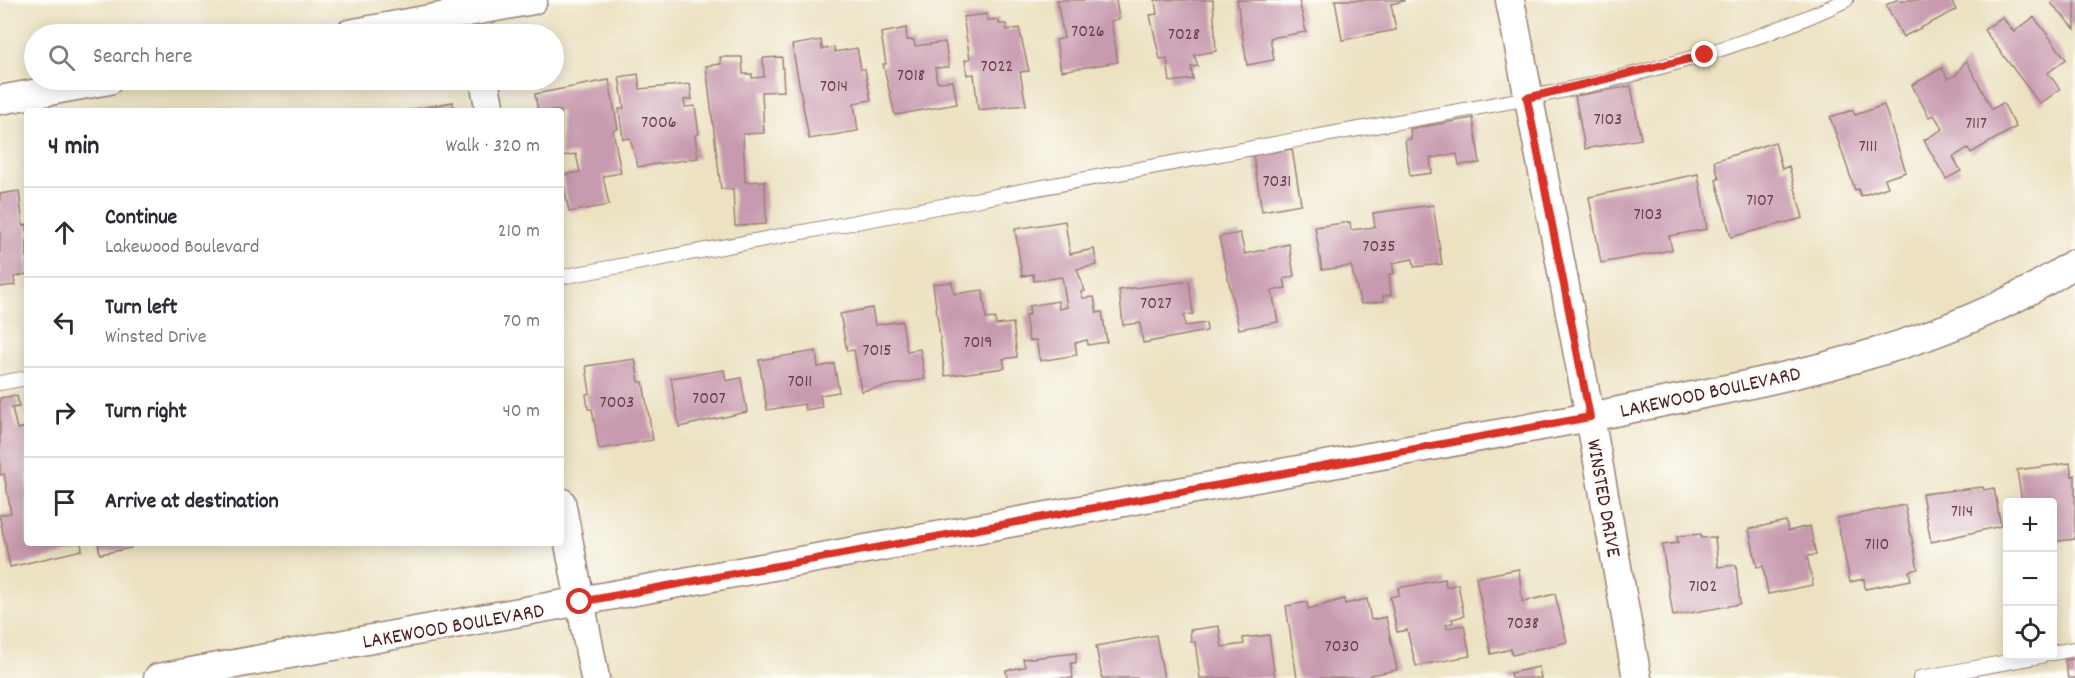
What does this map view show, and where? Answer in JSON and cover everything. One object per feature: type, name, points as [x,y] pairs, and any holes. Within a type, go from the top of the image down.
[{"type":"street","points":[[414,24],[473,15],[533,0]]},
{"type":"street","name":"WINSTED DRIVE","points":[[1510,0],[1590,417],[1637,678]]},
{"type":"street","points":[[0,100],[55,90]]},
{"type":"street","points":[[486,90],[489,108]]},
{"type":"street","name":"LAKEWOOD BOULEVARD","points":[[158,678],[1590,417],[1798,374],[1892,348],[1978,315],[2070,275]]},
{"type":"street","points":[[564,518],[595,678]]},
{"type":"lane","points":[[564,276],[1527,98],[1705,55],[1812,16],[1846,0]]},
{"type":"lane","points":[[0,383],[24,379]]},
{"type":"lane","points":[[2057,652],[2075,649]]},
{"type":"lane","points":[[1920,678],[2019,660]]},
{"type":"building","points":[[1057,0],[1116,0],[1119,19],[1111,21],[1118,62],[1061,71],[1056,40],[1064,38]]},
{"type":"building","points":[[1155,0],[1213,0],[1216,51],[1194,55],[1198,66],[1191,67],[1193,79],[1170,82],[1167,59],[1160,60],[1150,15],[1157,14]]},
{"type":"building","points":[[1237,0],[1299,0],[1306,32],[1270,38],[1274,60],[1247,65]]},
{"type":"building","points":[[1335,0],[1404,1],[1391,4],[1396,30],[1342,40]]},
{"type":"building","points":[[1896,0],[1951,0],[1956,10],[1903,37],[1886,5]]},
{"type":"building","points":[[2054,0],[2075,0],[2075,29],[2051,3]]},
{"type":"building","points":[[987,14],[988,20],[999,19],[999,24],[1006,24],[1007,30],[1019,28],[1029,71],[1020,72],[1026,105],[978,110],[974,74],[967,75],[965,60],[970,59],[963,17]]},
{"type":"building","points":[[2002,17],[2014,32],[2034,17],[2066,59],[2048,73],[2060,89],[2040,104],[1984,30]]},
{"type":"building","points":[[906,28],[907,40],[914,40],[915,46],[945,42],[949,67],[935,68],[937,82],[953,81],[957,104],[895,115],[883,64],[886,64],[881,33]]},
{"type":"building","points":[[821,40],[822,49],[834,47],[835,52],[857,48],[861,69],[865,69],[871,100],[854,103],[858,131],[809,139],[792,45]]},
{"type":"building","points":[[720,57],[742,57],[743,74],[752,74],[752,78],[764,77],[763,58],[782,57],[784,91],[762,92],[764,133],[743,134],[745,182],[765,181],[766,224],[735,226],[733,189],[721,189],[706,66],[721,64]]},
{"type":"building","points":[[1966,60],[1992,109],[2003,103],[2016,127],[1971,153],[1968,148],[1953,157],[1961,171],[1946,179],[1924,140],[1943,129],[1934,115],[1929,117],[1912,85],[1942,68],[1948,79],[1956,75]]},
{"type":"building","points":[[638,74],[640,89],[690,84],[692,99],[684,100],[685,107],[695,106],[699,134],[695,135],[698,158],[638,167],[630,138],[623,139],[619,109],[624,108],[619,77]]},
{"type":"building","points":[[609,80],[618,129],[613,130],[621,173],[603,176],[609,205],[569,212],[564,175],[580,172],[576,154],[564,156],[564,108],[537,108],[535,94]]},
{"type":"building","points":[[1631,86],[1641,139],[1585,149],[1575,96]]},
{"type":"building","points":[[453,102],[454,108],[421,108]]},
{"type":"building","points":[[1884,105],[1906,172],[1885,179],[1888,187],[1861,196],[1858,189],[1855,190],[1830,117],[1853,110],[1855,115]]},
{"type":"building","points":[[1473,118],[1480,163],[1459,165],[1457,154],[1430,158],[1432,173],[1410,176],[1405,140],[1411,139],[1410,129]]},
{"type":"building","points":[[1775,142],[1782,169],[1789,166],[1803,218],[1731,237],[1716,180],[1719,179],[1714,161]]},
{"type":"building","points":[[1292,149],[1301,204],[1262,211],[1253,155]]},
{"type":"building","points":[[1698,174],[1707,229],[1669,236],[1672,250],[1601,263],[1589,197]]},
{"type":"building","points":[[19,191],[24,226],[24,275],[14,277],[15,285],[0,287],[0,194]]},
{"type":"building","points":[[1433,205],[1442,264],[1414,267],[1413,259],[1392,263],[1394,274],[1389,274],[1391,295],[1383,296],[1384,301],[1361,304],[1351,266],[1322,270],[1315,227],[1350,222],[1351,230],[1375,227],[1373,213]]},
{"type":"building","points":[[1065,221],[1070,254],[1094,249],[1097,265],[1077,269],[1085,291],[1081,292],[1083,298],[1094,297],[1097,313],[1102,312],[1107,342],[1088,345],[1087,340],[1075,343],[1077,355],[1040,361],[1036,340],[1029,341],[1025,316],[1030,314],[1029,306],[1058,301],[1059,309],[1067,307],[1062,277],[1034,281],[1033,274],[1022,276],[1015,229]]},
{"type":"building","points":[[1240,233],[1245,254],[1289,244],[1294,276],[1284,279],[1286,288],[1272,291],[1278,322],[1239,329],[1219,237]]},
{"type":"building","points":[[1189,281],[1193,314],[1184,315],[1185,326],[1206,323],[1207,331],[1143,343],[1140,323],[1123,325],[1119,290]]},
{"type":"building","points":[[952,282],[954,294],[983,290],[986,319],[995,318],[996,325],[1013,323],[1017,357],[1003,359],[1005,368],[945,376],[933,284]]},
{"type":"building","points":[[872,308],[875,325],[902,321],[907,351],[920,349],[925,379],[861,391],[854,350],[847,351],[840,314]]},
{"type":"building","points":[[816,351],[818,367],[834,364],[839,392],[820,395],[822,407],[805,410],[804,404],[767,410],[759,360]]},
{"type":"building","points":[[635,359],[639,382],[643,382],[653,440],[599,449],[592,409],[588,409],[586,394],[590,393],[586,366]]},
{"type":"building","points":[[724,370],[726,381],[741,378],[747,412],[679,427],[671,378]]},
{"type":"building","points":[[17,395],[19,407],[12,408],[17,429],[24,428],[24,546],[81,546],[82,550],[10,567],[0,519],[0,515],[11,513],[4,474],[0,475],[0,398]]},
{"type":"building","points":[[2070,463],[2072,476],[2075,475],[2075,539],[2057,541],[2057,498],[2021,498],[2017,470]]},
{"type":"building","points":[[1983,487],[1984,490],[1994,488],[2001,526],[1931,542],[1922,494]]},
{"type":"building","points":[[1905,505],[1918,569],[1909,571],[1911,580],[1865,589],[1864,579],[1850,582],[1837,518]]},
{"type":"building","points":[[1786,521],[1788,531],[1810,526],[1816,555],[1807,556],[1813,585],[1768,594],[1763,566],[1757,567],[1749,529]]},
{"type":"building","points":[[1701,534],[1701,538],[1715,537],[1718,567],[1736,565],[1740,604],[1673,616],[1662,545],[1678,543],[1677,536]]},
{"type":"building","points":[[99,546],[131,546],[131,548],[100,554]]},
{"type":"building","points":[[1519,569],[1522,602],[1555,594],[1567,642],[1512,655],[1511,649],[1491,654],[1476,577]]},
{"type":"building","points":[[1445,579],[1446,587],[1458,584],[1464,616],[1452,619],[1453,623],[1446,624],[1447,628],[1464,625],[1470,656],[1416,666],[1407,630],[1397,632],[1390,597],[1399,595],[1398,588]]},
{"type":"building","points":[[1344,599],[1345,604],[1367,599],[1371,620],[1386,617],[1397,670],[1370,675],[1371,678],[1297,678],[1286,606],[1307,602],[1308,609]]},
{"type":"building","points":[[1219,626],[1222,647],[1244,644],[1243,638],[1269,635],[1275,678],[1200,678],[1195,642],[1191,642],[1190,630]]},
{"type":"building","points":[[1156,635],[1164,678],[1102,678],[1096,646]]},
{"type":"building","points":[[1076,653],[1076,663],[1071,663],[1073,678],[1007,678],[1006,670],[1025,667],[1023,659]]},
{"type":"building","points":[[2075,659],[2075,678],[2068,678],[2065,660]]},
{"type":"building","points":[[1539,667],[1541,678],[1511,678],[1510,673]]},
{"type":"route","points":[[580,602],[1590,417],[1527,98],[1705,55]]}]
